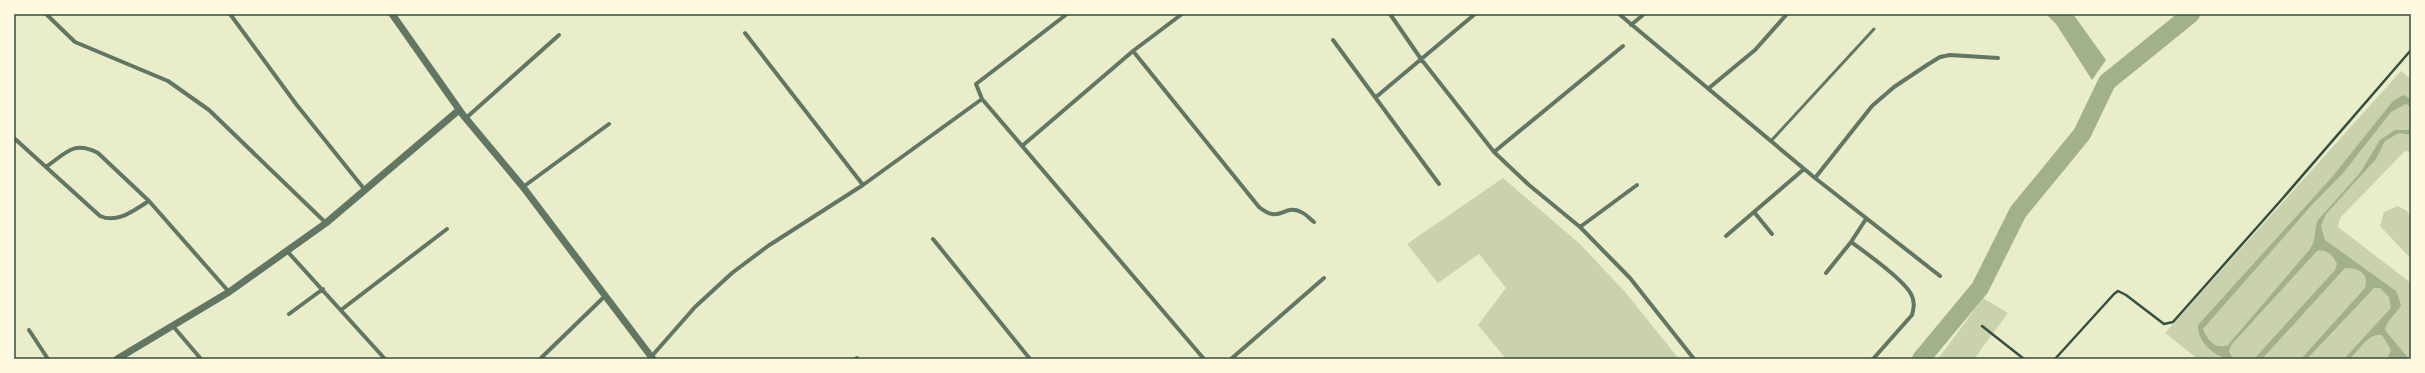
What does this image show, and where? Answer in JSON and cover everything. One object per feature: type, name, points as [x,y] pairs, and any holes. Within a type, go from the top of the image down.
[{"type":"street","points":[[46,14],[76,42],[168,81],[189,94],[209,110],[326,223]]},
{"type":"street","points":[[230,14],[296,104],[366,190]]},
{"type":"street","points":[[392,14],[459,110],[524,187],[652,358],[695,307],[732,273],[768,246],[863,185],[982,99]]},
{"type":"street","points":[[1067,14],[976,84],[982,99],[1204,359]]},
{"type":"street","points":[[1022,146],[1133,50],[1182,14]]},
{"type":"street","points":[[1390,14],[1421,59],[1494,152],[1529,186],[1580,227],[1630,278],[1694,359]]},
{"type":"street","points":[[1376,97],[1475,14]]},
{"type":"street","points":[[1619,14],[1709,88],[1814,178],[1940,276]]},
{"type":"street","points":[[1631,25],[1644,14]]},
{"type":"street","points":[[1709,88],[1755,50],[1787,14]]},
{"type":"street","points":[[745,33],[863,185]]},
{"type":"street","points":[[466,118],[559,35]]},
{"type":"street","points":[[1333,40],[1439,184]]},
{"type":"street","points":[[1494,152],[1623,46]]},
{"type":"street","points":[[1133,50],[1259,207],[1267,214],[1274,216],[1289,210],[1301,212],[1314,222]]},
{"type":"street","points":[[1814,178],[1872,106],[1894,87],[1927,65],[1940,57],[1950,55],[1998,58]]},
{"type":"street","points":[[117,359],[171,325],[229,292],[326,223],[459,110]]},
{"type":"street","points":[[524,187],[609,124]]},
{"type":"street","points":[[14,138],[100,216],[108,220],[125,215],[149,201]]},
{"type":"street","points":[[46,167],[73,148],[80,146],[98,153],[149,201],[229,292]]},
{"type":"street","points":[[1726,236],[1804,169]]},
{"type":"street","points":[[1580,227],[1637,185]]},
{"type":"street","points":[[1754,212],[1772,234]]},
{"type":"street","points":[[1826,272],[1851,242],[1866,219]]},
{"type":"street","points":[[340,310],[447,229]]},
{"type":"street","points":[[933,239],[1030,359]]},
{"type":"street","points":[[1851,242],[1877,260],[1910,293],[1914,305],[1912,315],[1873,359]]},
{"type":"street","points":[[287,250],[385,359]]},
{"type":"street","points":[[1231,359],[1324,278]]},
{"type":"street","points":[[289,314],[323,289]]},
{"type":"street","points":[[540,359],[605,296]]},
{"type":"street","points":[[171,325],[201,359]]},
{"type":"street","points":[[29,330],[48,359]]},
{"type":"lane","points":[[1771,141],[1874,29]]},
{"type":"path","points":[[2055,359],[2114,294],[2118,292],[2126,295],[2164,324],[2172,322],[2288,192],[2411,50]]},
{"type":"path","points":[[1982,326],[2024,359]]},
{"type":"shaded area","points":[[2046,14],[2073,14],[2106,60],[2092,80],[2056,24]]},
{"type":"shaded area","points":[[2401,71],[2411,79],[2411,152],[2405,151],[2340,218],[2338,227],[2411,283],[2411,359],[2198,359],[2165,333]]},
{"type":"shaded area","points":[[2403,95],[2411,99],[2411,107],[2406,104],[2391,112],[2344,172],[2311,206],[2203,329],[2212,343],[2220,346],[2228,345],[2310,249],[2314,242],[2318,220],[2360,173],[2380,140],[2395,130],[2411,130],[2411,135],[2399,133],[2385,141],[2376,159],[2326,214],[2321,226],[2325,240],[2396,291],[2401,305],[2386,326],[2385,330],[2409,359],[2387,359],[2391,350],[2382,335],[2377,335],[2368,339],[2350,359],[2344,359],[2391,308],[2389,297],[2380,288],[2374,288],[2307,359],[2301,359],[2365,288],[2366,279],[2362,272],[2355,269],[2345,268],[2262,359],[2254,359],[2335,270],[2337,264],[2334,258],[2329,253],[2324,251],[2317,251],[2232,344],[2229,351],[2233,359],[2214,353],[2204,343],[2198,325],[2332,177],[2393,101]]},
{"type":"shaded area","points":[[1503,178],[1580,244],[1626,293],[1679,359],[1506,359],[1478,325],[1506,288],[1479,254],[1438,283],[1407,244]]},
{"type":"shaded area","points":[[2398,206],[2407,211],[2411,220],[2411,259],[2380,226],[2384,212]]},
{"type":"shaded area","points":[[1983,298],[2008,313],[1974,359],[1938,359]]},
{"type":"waterway","points":[[1921,359],[1980,288],[2018,212],[2082,134],[2107,82],[2191,14]]}]
